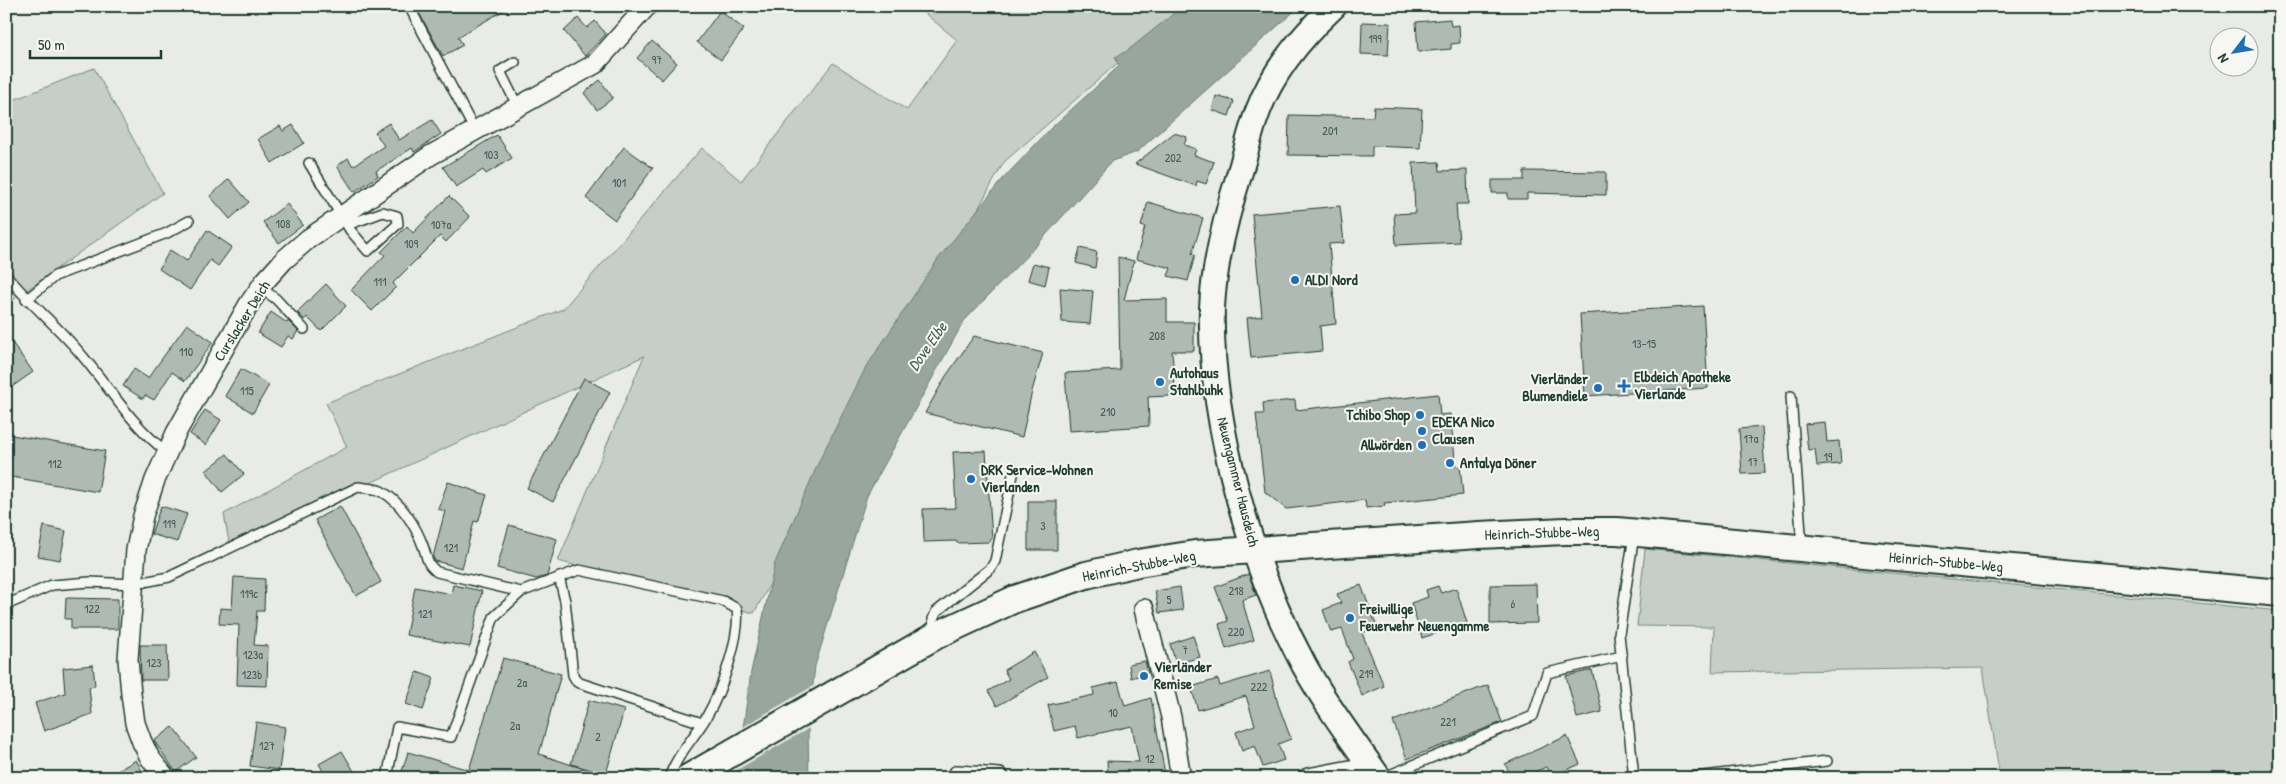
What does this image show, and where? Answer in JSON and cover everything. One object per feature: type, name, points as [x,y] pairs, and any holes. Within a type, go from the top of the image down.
[{"type":"main road","name":"Heinrich-Stubbe-Weg","points":[[688,778],[935,636],[1015,599],[1086,575],[1156,560],[1255,550],[1565,531],[1635,533],[2280,593]]},
{"type":"street","name":"Curslacker Deich","points":[[166,778],[150,758],[142,742],[134,714],[128,659],[136,550],[143,516],[155,480],[185,416],[261,288],[284,260],[308,239],[344,220],[431,155],[595,64],[647,6]]},
{"type":"street","name":"Neuengammer Hausdeich","points":[[1334,6],[1292,50],[1265,93],[1257,113],[1231,200],[1215,278],[1212,309],[1221,416],[1237,491],[1255,550],[1282,621],[1304,665],[1377,774]]},
{"type":"street","points":[[1144,609],[1171,717],[1181,778]]},
{"type":"street","points":[[1308,778],[1377,774]]},
{"type":"street","points":[[958,775],[999,778]]},
{"type":"lane","points":[[411,10],[475,131]]},
{"type":"lane","points":[[515,62],[500,71],[518,107]]},
{"type":"lane","points":[[309,163],[344,220],[368,251],[398,224],[397,216],[383,212],[344,220]]},
{"type":"lane","points":[[26,300],[55,276],[167,233],[189,221]]},
{"type":"lane","points":[[6,275],[26,300],[73,346],[134,421],[155,443],[168,452]]},
{"type":"lane","points":[[261,288],[276,300],[304,330]]},
{"type":"lane","points":[[1791,396],[1802,548]]},
{"type":"lane","points":[[935,636],[933,619],[936,612],[990,568],[995,560],[1014,470]]},
{"type":"lane","points":[[6,605],[52,585],[90,582],[134,584],[169,577],[358,487],[379,490],[393,499],[413,525],[423,546],[428,564],[437,572],[521,592]]},
{"type":"lane","points":[[1634,778],[1619,634],[1635,533]]},
{"type":"lane","points":[[387,778],[397,727],[451,737],[494,617],[521,592],[579,570],[723,601],[737,609],[739,622],[720,690],[702,723],[674,764],[669,778]]},
{"type":"lane","points":[[559,577],[565,601],[573,675],[577,682],[702,723]]},
{"type":"lane","points":[[1377,774],[1533,716],[1547,674],[1622,656]]},
{"type":"lane","points":[[1688,778],[1827,761]]},
{"type":"lane","points":[[626,778],[634,774],[648,778]]},
{"type":"shaded area","points":[[916,6],[1183,6],[1004,162],[754,613],[558,561],[644,356],[230,548],[224,514],[347,447],[326,403],[563,309],[702,148],[741,181],[833,63],[907,110],[957,40]]},
{"type":"shaded area","points":[[94,68],[163,193],[6,305],[6,103]]},
{"type":"shaded area","points":[[1645,549],[2280,611],[2280,778],[2000,778],[1983,668],[1712,672],[1714,627],[1637,626]]},
{"type":"water","name":"Dove Elbe","points":[[1183,6],[1300,6],[1137,152],[1112,161],[1037,245],[964,321],[867,496],[815,666],[808,730],[809,778],[736,778],[751,672],[775,563],[820,459],[865,369],[938,259],[1000,182],[1051,128],[1119,66],[1115,57],[1127,51]]},
{"type":"pier","points":[[815,685],[811,727],[735,771],[741,728]]},
{"type":"building","points":[[431,6],[511,6],[458,37],[463,45],[443,56],[419,13]]},
{"type":"building","points":[[720,11],[744,29],[721,60],[697,42]]},
{"type":"building","points":[[578,18],[587,28],[595,21],[606,34],[585,56],[564,31]]},
{"type":"building","points":[[1450,19],[1451,26],[1459,25],[1460,43],[1451,44],[1451,49],[1418,52],[1416,22]]},
{"type":"building","points":[[1362,22],[1390,23],[1388,55],[1361,54]]},
{"type":"building","points":[[652,41],[677,63],[662,80],[637,58]]},
{"type":"building","points":[[600,80],[613,98],[597,110],[584,93]]},
{"type":"building","points":[[1216,96],[1234,101],[1229,116],[1212,110]]},
{"type":"building","points":[[1374,107],[1422,109],[1420,148],[1372,146],[1372,156],[1288,155],[1289,115],[1373,117]]},
{"type":"building","points":[[432,120],[441,134],[414,152],[412,148],[376,171],[378,176],[354,192],[337,166],[348,158],[353,166],[384,146],[375,132],[389,123],[399,140]]},
{"type":"building","points":[[293,125],[304,143],[272,163],[258,139],[280,126],[283,131]]},
{"type":"building","points":[[1174,133],[1187,137],[1184,145],[1196,149],[1194,155],[1214,162],[1206,184],[1197,181],[1196,186],[1135,164]]},
{"type":"building","points":[[497,135],[512,158],[486,174],[483,170],[456,187],[443,167]]},
{"type":"building","points":[[624,147],[653,168],[615,220],[586,198]]},
{"type":"building","points":[[1439,162],[1440,171],[1467,170],[1468,204],[1456,204],[1459,242],[1396,245],[1394,214],[1415,213],[1413,163]]},
{"type":"building","points":[[1524,171],[1606,172],[1606,195],[1527,193],[1527,199],[1508,199],[1508,193],[1492,193],[1492,180],[1524,180]]},
{"type":"building","points":[[229,179],[249,202],[230,219],[210,196]]},
{"type":"building","points":[[449,196],[470,217],[446,242],[440,236],[393,283],[396,287],[372,311],[351,290],[385,255],[381,252],[407,226],[413,233]]},
{"type":"building","points":[[1148,202],[1203,218],[1192,254],[1195,255],[1188,281],[1168,276],[1171,268],[1136,259],[1145,227],[1141,226]]},
{"type":"building","points":[[287,204],[303,225],[279,243],[263,222]]},
{"type":"building","name":"ALDI Nord","points":[[1340,206],[1344,243],[1329,244],[1336,324],[1320,326],[1322,351],[1251,358],[1247,318],[1262,316],[1252,214]]},
{"type":"building","points":[[207,230],[232,247],[218,266],[210,260],[190,290],[159,269],[170,250],[187,261]]},
{"type":"building","points":[[1080,248],[1097,252],[1095,268],[1076,263]]},
{"type":"building","points":[[1118,257],[1134,261],[1124,300],[1167,299],[1167,322],[1194,322],[1194,351],[1172,351],[1175,390],[1169,396],[1148,397],[1149,426],[1069,431],[1065,373],[1120,370]]},
{"type":"building","points":[[1033,263],[1049,267],[1045,285],[1028,280]]},
{"type":"building","points":[[326,284],[346,306],[321,331],[307,317],[305,320],[297,312]]},
{"type":"building","points":[[1060,288],[1093,291],[1090,324],[1062,322]]},
{"type":"building","points":[[1703,306],[1708,388],[1585,396],[1580,314]]},
{"type":"building","points":[[271,312],[287,323],[288,321],[298,331],[293,339],[288,336],[281,347],[258,333]]},
{"type":"building","points":[[187,324],[213,342],[185,381],[172,372],[154,400],[145,395],[143,399],[123,386],[134,369],[148,378]]},
{"type":"building","points":[[6,334],[33,372],[6,391]]},
{"type":"building","points":[[974,336],[1043,353],[1022,437],[925,413],[946,376]]},
{"type":"building","points":[[241,369],[269,385],[253,413],[225,396]]},
{"type":"building","points":[[584,378],[610,392],[553,502],[527,488]]},
{"type":"building","points":[[1438,394],[1440,415],[1450,414],[1456,467],[1460,466],[1463,495],[1384,503],[1385,506],[1366,508],[1365,500],[1286,509],[1265,492],[1256,414],[1264,414],[1263,403],[1295,400],[1296,410]]},
{"type":"building","points":[[205,410],[221,420],[206,445],[190,434]]},
{"type":"building","points":[[1825,422],[1827,442],[1839,441],[1841,464],[1817,466],[1815,449],[1808,450],[1805,424]]},
{"type":"building","points":[[1762,427],[1765,473],[1742,474],[1739,429]]},
{"type":"building","points":[[6,434],[105,451],[98,492],[6,476]]},
{"type":"building","name":"DRK Service-Wohnen Vierlanden","points":[[986,451],[992,539],[990,539],[990,542],[924,542],[923,509],[956,508],[953,452]]},
{"type":"building","points":[[227,454],[244,474],[222,492],[206,471]]},
{"type":"building","points":[[448,482],[487,495],[478,522],[474,521],[462,568],[435,561],[433,557],[445,511],[438,509]]},
{"type":"building","points":[[1028,501],[1057,501],[1057,550],[1028,550]]},
{"type":"building","points":[[161,506],[187,514],[177,542],[151,534]]},
{"type":"building","points":[[340,506],[381,582],[356,596],[315,520]]},
{"type":"building","points":[[509,525],[557,539],[547,576],[536,579],[497,568]]},
{"type":"building","points":[[44,526],[66,531],[60,560],[38,556]]},
{"type":"building","points":[[1249,574],[1256,595],[1242,600],[1254,640],[1226,649],[1219,624],[1228,621],[1215,587]]},
{"type":"building","points":[[234,577],[265,579],[264,611],[257,611],[254,645],[268,646],[267,686],[237,685],[239,625],[219,624],[220,608],[232,609]]},
{"type":"building","points":[[1536,584],[1537,623],[1490,624],[1490,585]]},
{"type":"building","points":[[453,585],[482,591],[470,647],[406,635],[415,587],[451,594]]},
{"type":"building","points":[[1361,585],[1377,627],[1362,633],[1384,686],[1362,696],[1348,662],[1353,659],[1342,629],[1331,632],[1323,610],[1341,603],[1337,594]]},
{"type":"building","points":[[1438,586],[1441,593],[1456,588],[1467,623],[1422,638],[1411,603],[1428,597],[1426,590]]},
{"type":"building","points":[[1180,587],[1183,610],[1159,613],[1155,591]]},
{"type":"building","points":[[66,598],[118,599],[118,629],[71,629],[71,619],[65,619]]},
{"type":"building","points":[[1193,636],[1200,657],[1176,664],[1170,644]]},
{"type":"building","points":[[140,645],[167,645],[168,680],[141,680]]},
{"type":"building","points":[[1034,652],[1048,677],[997,706],[988,691],[1009,679],[1004,670]]},
{"type":"building","points":[[503,658],[561,674],[539,754],[602,775],[601,778],[400,778],[408,752],[469,770]]},
{"type":"building","points":[[1145,661],[1148,673],[1131,678],[1129,664]]},
{"type":"building","points":[[93,665],[95,686],[89,687],[92,714],[44,731],[35,703],[65,693],[63,668]]},
{"type":"building","points":[[1592,670],[1602,712],[1577,718],[1566,676]]},
{"type":"building","points":[[1270,671],[1278,704],[1291,739],[1278,744],[1284,760],[1263,767],[1255,746],[1242,751],[1236,732],[1255,725],[1246,696],[1198,710],[1191,687],[1218,679],[1220,686]]},
{"type":"building","points":[[417,672],[434,678],[423,710],[406,704]]},
{"type":"building","points":[[1118,682],[1125,706],[1151,698],[1165,774],[1144,778],[1108,777],[1107,761],[1139,762],[1132,726],[1078,738],[1075,726],[1054,731],[1048,705],[1094,695],[1093,688]]},
{"type":"building","points":[[1488,685],[1502,722],[1407,759],[1393,721]]},
{"type":"building","points":[[589,700],[624,710],[606,774],[571,764]]},
{"type":"building","points":[[256,722],[285,727],[279,770],[250,766]]},
{"type":"building","points":[[173,727],[196,757],[176,772],[154,741]]},
{"type":"building","points":[[1567,736],[1580,764],[1551,777],[1546,767],[1521,778],[1512,778],[1505,764]]},
{"type":"building","points":[[342,751],[358,778],[327,778],[319,764]]},
{"type":"building","points":[[136,760],[146,778],[105,778]]},
{"type":"place","name":"ALDI Nord","points":[[1295,280]]},
{"type":"place","name":"Autohaus Stahlbuhk","points":[[1160,382]]},
{"type":"place","name":"Elbdeich Apotheke Vierlande","points":[[1624,386]]},
{"type":"place","name":"Vierländer Blumendiele","points":[[1598,388]]},
{"type":"place","name":"Tchibo Shop","points":[[1420,415]]},
{"type":"place","name":"EDEKA Nico Clausen","points":[[1422,431]]},
{"type":"place","name":"Allwörden","points":[[1422,445]]},
{"type":"place","name":"Antalya Döner","points":[[1450,463]]},
{"type":"place","name":"DRK Service-Wohnen Vierlanden","points":[[971,479]]},
{"type":"place","name":"Freiwillige Feuerwehr Neuengamme","points":[[1350,618]]},
{"type":"place","name":"Vierländer Remise","points":[[1144,676]]}]
